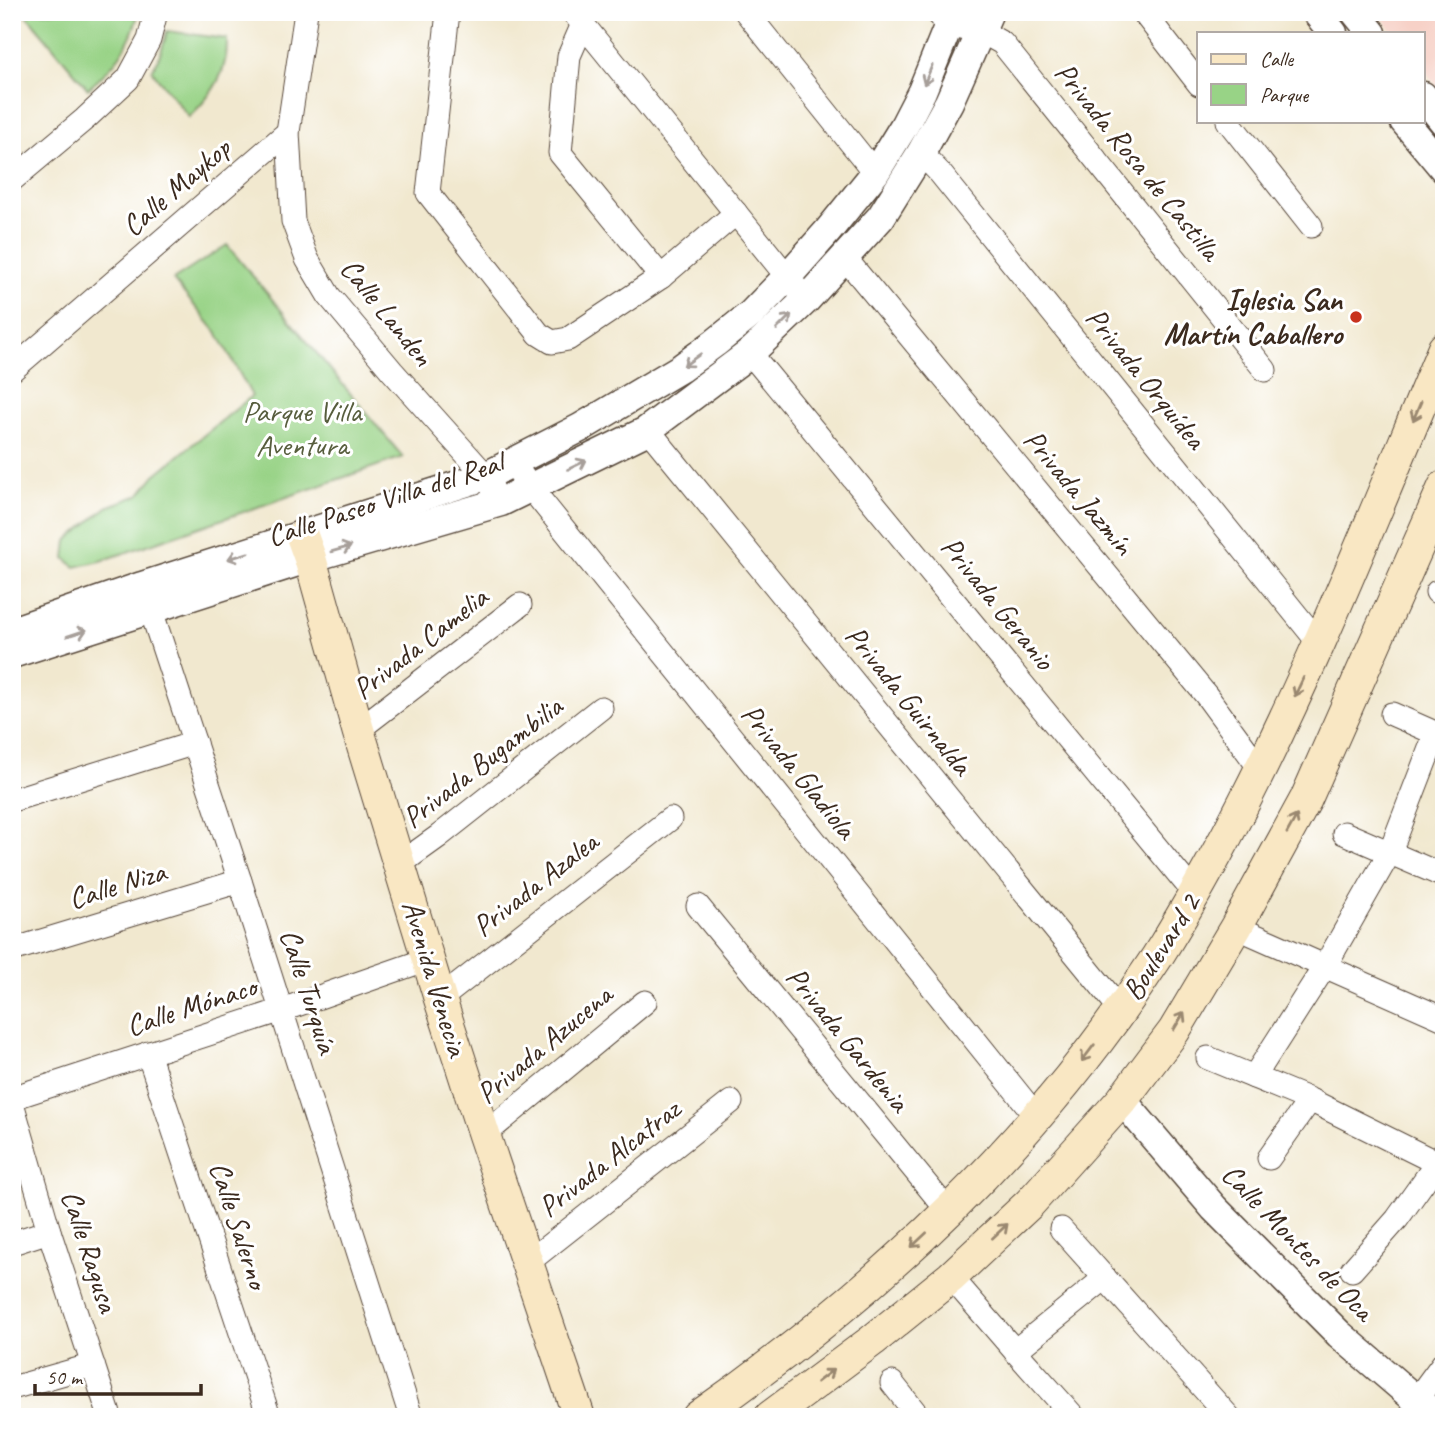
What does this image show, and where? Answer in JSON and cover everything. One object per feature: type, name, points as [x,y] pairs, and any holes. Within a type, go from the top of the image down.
[{"type":"main road","name":"Boulevard 2","points":[[698,1417],[769,1366],[846,1304],[948,1212],[995,1165],[1037,1117],[1121,1010],[1195,894],[1261,770],[1319,643],[1444,348]]},
{"type":"main road","name":"Boulevard 2","points":[[770,1417],[873,1340],[951,1277],[1029,1204],[1122,1100],[1174,1031],[1236,927],[1306,799],[1444,487]]},
{"type":"main road","name":"Avenida Venecia","points":[[306,547],[358,730],[440,999],[579,1417]]},
{"type":"street","points":[[12,180],[128,79],[149,40],[156,12]]},
{"type":"street","points":[[288,132],[306,12]]},
{"type":"street","points":[[448,12],[428,193],[539,334],[552,342],[568,339],[661,276],[736,213]]},
{"type":"street","points":[[746,12],[875,173]]},
{"type":"street","points":[[1143,12],[1197,81]]},
{"type":"street","points":[[1316,12],[1332,32]]},
{"type":"street","points":[[1354,12],[1371,32]]},
{"type":"street","points":[[947,17],[986,22]]},
{"type":"street","name":"Calle Paseo Villa del Real","points":[[12,631],[147,598],[306,547],[486,476],[580,428],[681,368],[751,314],[828,231],[875,173],[922,90],[947,17]]},
{"type":"street","points":[[578,18],[569,56],[561,153],[661,276]]},
{"type":"street","points":[[578,18],[806,300]]},
{"type":"street","name":"Calle Paseo Villa del Real","points":[[306,547],[501,502],[646,430],[750,354],[806,300],[881,217],[949,102],[986,22]]},
{"type":"street","name":"Privada Rosa de Castilla","points":[[986,22],[1265,370]]},
{"type":"street","points":[[1424,97],[1444,122]]},
{"type":"street","points":[[1229,122],[1311,226]]},
{"type":"street","points":[[1405,122],[1444,169]]},
{"type":"street","name":"Calle Maykop","points":[[12,370],[288,132]]},
{"type":"street","name":"Calle Landen","points":[[288,132],[293,221],[307,259],[328,296],[486,476],[501,502]]},
{"type":"street","name":"Privada Orquídea","points":[[921,153],[940,173],[1319,643]]},
{"type":"street","name":"Privada Jazmín","points":[[845,258],[1206,695],[1261,770]]},
{"type":"street","name":"Privada Geranio","points":[[750,354],[1195,894]]},
{"type":"street","name":"Privada Guirnalda","points":[[646,430],[1121,1010]]},
{"type":"street","name":"Privada Gladiola","points":[[513,463],[1037,1117]]},
{"type":"street","name":"Calle Paseo Villa del Real","points":[[12,654],[147,598]]},
{"type":"street","name":"Calle Turquía","points":[[147,598],[411,1417]]},
{"type":"street","name":"Privada Camelia","points":[[358,730],[520,605]]},
{"type":"street","name":"Privada Bugambilia","points":[[400,864],[601,708]]},
{"type":"street","points":[[1254,1077],[1325,966],[1390,852],[1440,735],[1392,714]]},
{"type":"street","points":[[12,800],[195,743]]},
{"type":"street","name":"Privada Azalea","points":[[440,999],[670,819]]},
{"type":"street","points":[[1344,833],[1444,876]]},
{"type":"street","name":"Calle Niza","points":[[12,950],[240,881]]},
{"type":"street","name":"Privada Gardenia","points":[[698,906],[948,1212]]},
{"type":"street","points":[[1236,927],[1444,1019]]},
{"type":"street","name":"Calle Mónaco","points":[[12,1098],[282,1010],[428,959]]},
{"type":"street","name":"Privada Azucena","points":[[484,1135],[645,1002]]},
{"type":"street","name":"Calle Salerno","points":[[148,1053],[269,1417]]},
{"type":"street","points":[[1208,1058],[1440,1158],[1397,1219],[1352,1270]]},
{"type":"street","name":"Calle Montes de Oca","points":[[1122,1100],[1224,1218],[1339,1334],[1439,1417]]},
{"type":"street","points":[[1269,1158],[1310,1100]]},
{"type":"street","name":"Privada Alcatraz","points":[[527,1264],[731,1102]]},
{"type":"street","name":"Calle Ragusa","points":[[12,1103],[49,1231],[110,1417]]},
{"type":"street","points":[[1061,1229],[1229,1417]]},
{"type":"street","points":[[12,1242],[49,1231]]},
{"type":"street","points":[[951,1277],[1074,1417]]},
{"type":"street","points":[[1015,1351],[1105,1278]]},
{"type":"street","points":[[1416,1400],[1444,1362]]},
{"type":"street","points":[[12,1388],[93,1365]]},
{"type":"street","points":[[892,1383],[919,1417]]},
{"type":"shaded area","points":[[1377,12],[1444,12],[1444,95],[1424,70],[1424,32],[1393,32]]},
{"type":"green space","points":[[24,12],[139,12],[126,46],[106,72],[88,89]]},
{"type":"green space","points":[[167,31],[227,39],[226,58],[220,77],[189,117],[152,71]]},
{"type":"green space","name":"Parque Villa Aventura","points":[[227,245],[403,457],[101,561],[75,567],[65,558],[67,541],[107,507],[139,495],[155,475],[252,396],[218,334],[173,280]]},
{"type":"place","name":"Iglesia San Martín Caballero","points":[[1356,317]]}]
